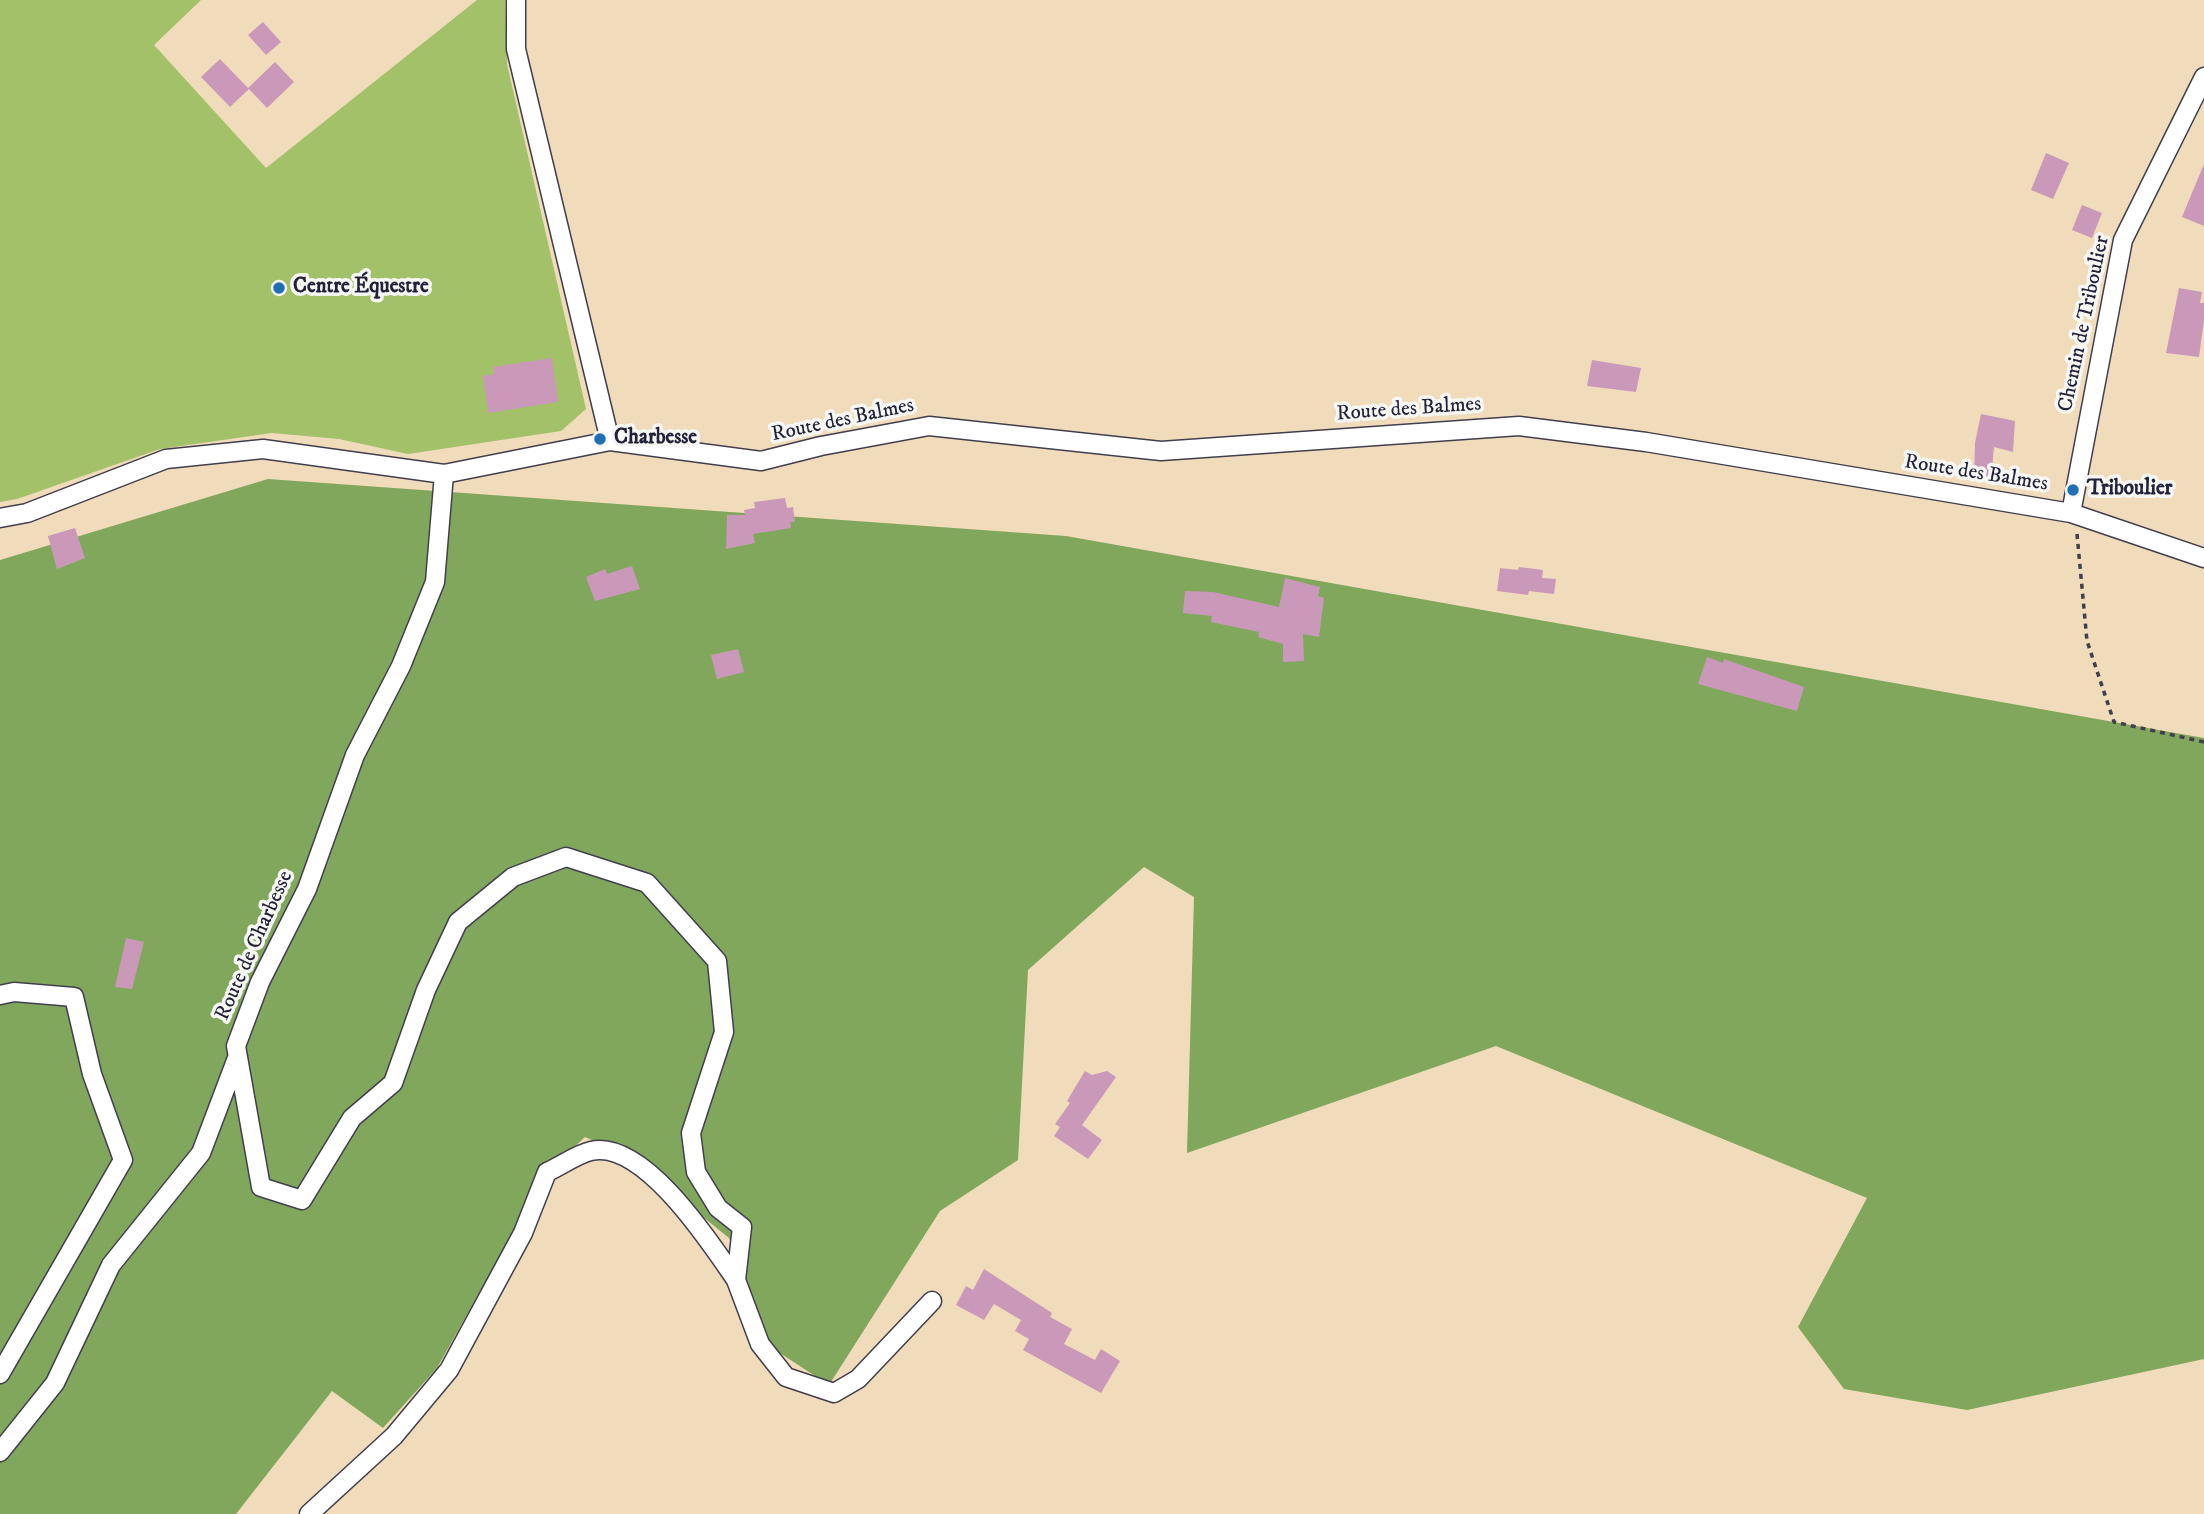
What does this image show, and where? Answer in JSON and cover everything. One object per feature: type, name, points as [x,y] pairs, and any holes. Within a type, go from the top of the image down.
[{"type":"street","points":[[516,0],[516,49],[610,441]]},
{"type":"street","name":"Chemin de Triboulier","points":[[2071,513],[2123,240],[2204,77]]},
{"type":"street","name":"Route des Balmes","points":[[0,518],[27,513],[166,458],[263,449],[444,474],[610,441],[761,461],[821,446],[929,426],[1161,451],[1519,426],[1646,442],[2071,513],[2204,558]]},
{"type":"street","name":"Route de Charbesse","points":[[444,474],[435,582],[401,666],[355,755],[307,889],[260,982],[236,1046],[261,1187],[302,1200],[352,1118],[393,1083],[426,990],[458,922],[513,877],[566,857],[647,883],[717,961],[723,1032],[691,1133],[696,1172],[718,1208],[741,1227],[736,1279]]},
{"type":"street","points":[[0,995],[15,992],[74,997],[92,1074],[123,1160],[0,1374]]},
{"type":"street","points":[[0,1452],[55,1382],[111,1265],[201,1153],[237,1058]]},
{"type":"street","points":[[309,1514],[394,1436],[449,1370],[523,1233],[547,1172],[593,1150],[628,1156],[667,1189],[736,1279],[760,1344],[786,1377],[834,1394],[858,1379],[932,1300]]},
{"type":"path","points":[[2077,531],[2087,641],[2114,722],[2204,742]]},
{"type":"green space","name":"Centre Équestre","points":[[0,0],[201,0],[154,45],[266,168],[477,0],[505,0],[507,64],[586,409],[561,431],[408,454],[339,439],[272,433],[160,449],[17,499],[0,502]]},
{"type":"green space","points":[[268,479],[1066,536],[2204,738],[2204,1359],[1967,1410],[1844,1389],[1798,1327],[1867,1198],[1496,1046],[1187,1153],[1194,897],[1144,867],[1028,970],[1018,1160],[940,1211],[829,1385],[769,1346],[729,1238],[628,1156],[585,1137],[547,1172],[437,1368],[383,1428],[332,1391],[236,1514],[0,1514],[0,560]]},
{"type":"building","points":[[263,22],[281,42],[266,55],[248,35]]},
{"type":"building","points":[[220,59],[248,88],[275,62],[294,82],[267,108],[249,89],[230,107],[201,77]]},
{"type":"building","points":[[2046,153],[2069,163],[2053,199],[2031,190]]},
{"type":"building","points":[[2204,164],[2204,226],[2182,217]]},
{"type":"building","points":[[2082,205],[2102,213],[2092,238],[2072,230]]},
{"type":"building","points":[[2179,288],[2202,292],[2200,303],[2204,303],[2204,320],[2199,357],[2166,353]]},
{"type":"building","points":[[552,358],[558,402],[488,413],[483,376],[494,374],[493,367]]},
{"type":"building","points":[[1592,360],[1641,368],[1636,392],[1587,386]]},
{"type":"building","points":[[1981,414],[2015,421],[2013,452],[1994,447],[1991,480],[1974,479],[1975,443]]},
{"type":"building","points":[[785,498],[787,508],[793,507],[795,522],[790,522],[791,528],[753,534],[755,543],[726,549],[727,515],[745,515],[744,510],[755,508],[754,502]]},
{"type":"building","points":[[75,528],[85,558],[57,569],[48,536]]},
{"type":"building","points":[[632,566],[640,589],[595,601],[586,577],[605,569],[607,574]]},
{"type":"building","points":[[1519,567],[1543,570],[1542,578],[1556,579],[1554,594],[1529,591],[1528,595],[1497,591],[1500,568],[1518,570]]},
{"type":"building","points":[[1285,578],[1320,587],[1318,596],[1324,598],[1319,637],[1303,634],[1304,661],[1283,662],[1283,644],[1258,637],[1259,632],[1211,622],[1212,616],[1183,613],[1185,591],[1213,592],[1279,607]]},
{"type":"building","points":[[738,649],[744,672],[717,679],[711,655]]},
{"type":"building","points":[[1707,657],[1723,663],[1724,659],[1804,687],[1797,711],[1698,684]]},
{"type":"building","points":[[126,938],[144,942],[132,989],[115,987]]},
{"type":"building","points":[[1085,1071],[1092,1075],[1107,1071],[1116,1077],[1082,1125],[1102,1140],[1088,1159],[1054,1136],[1060,1127],[1055,1124],[1070,1103],[1067,1101]]},
{"type":"building","points":[[984,1269],[1052,1313],[1050,1317],[1072,1329],[1064,1344],[1095,1360],[1101,1349],[1120,1361],[1101,1393],[1023,1350],[1029,1339],[1015,1331],[1021,1320],[994,1304],[984,1320],[956,1305],[966,1286],[973,1290]]},
{"type":"place","name":"Centre Équestre","points":[[279,288]]},
{"type":"place","name":"Charbesse","points":[[600,439]]},
{"type":"place","name":"Triboulier","points":[[2073,490]]}]
